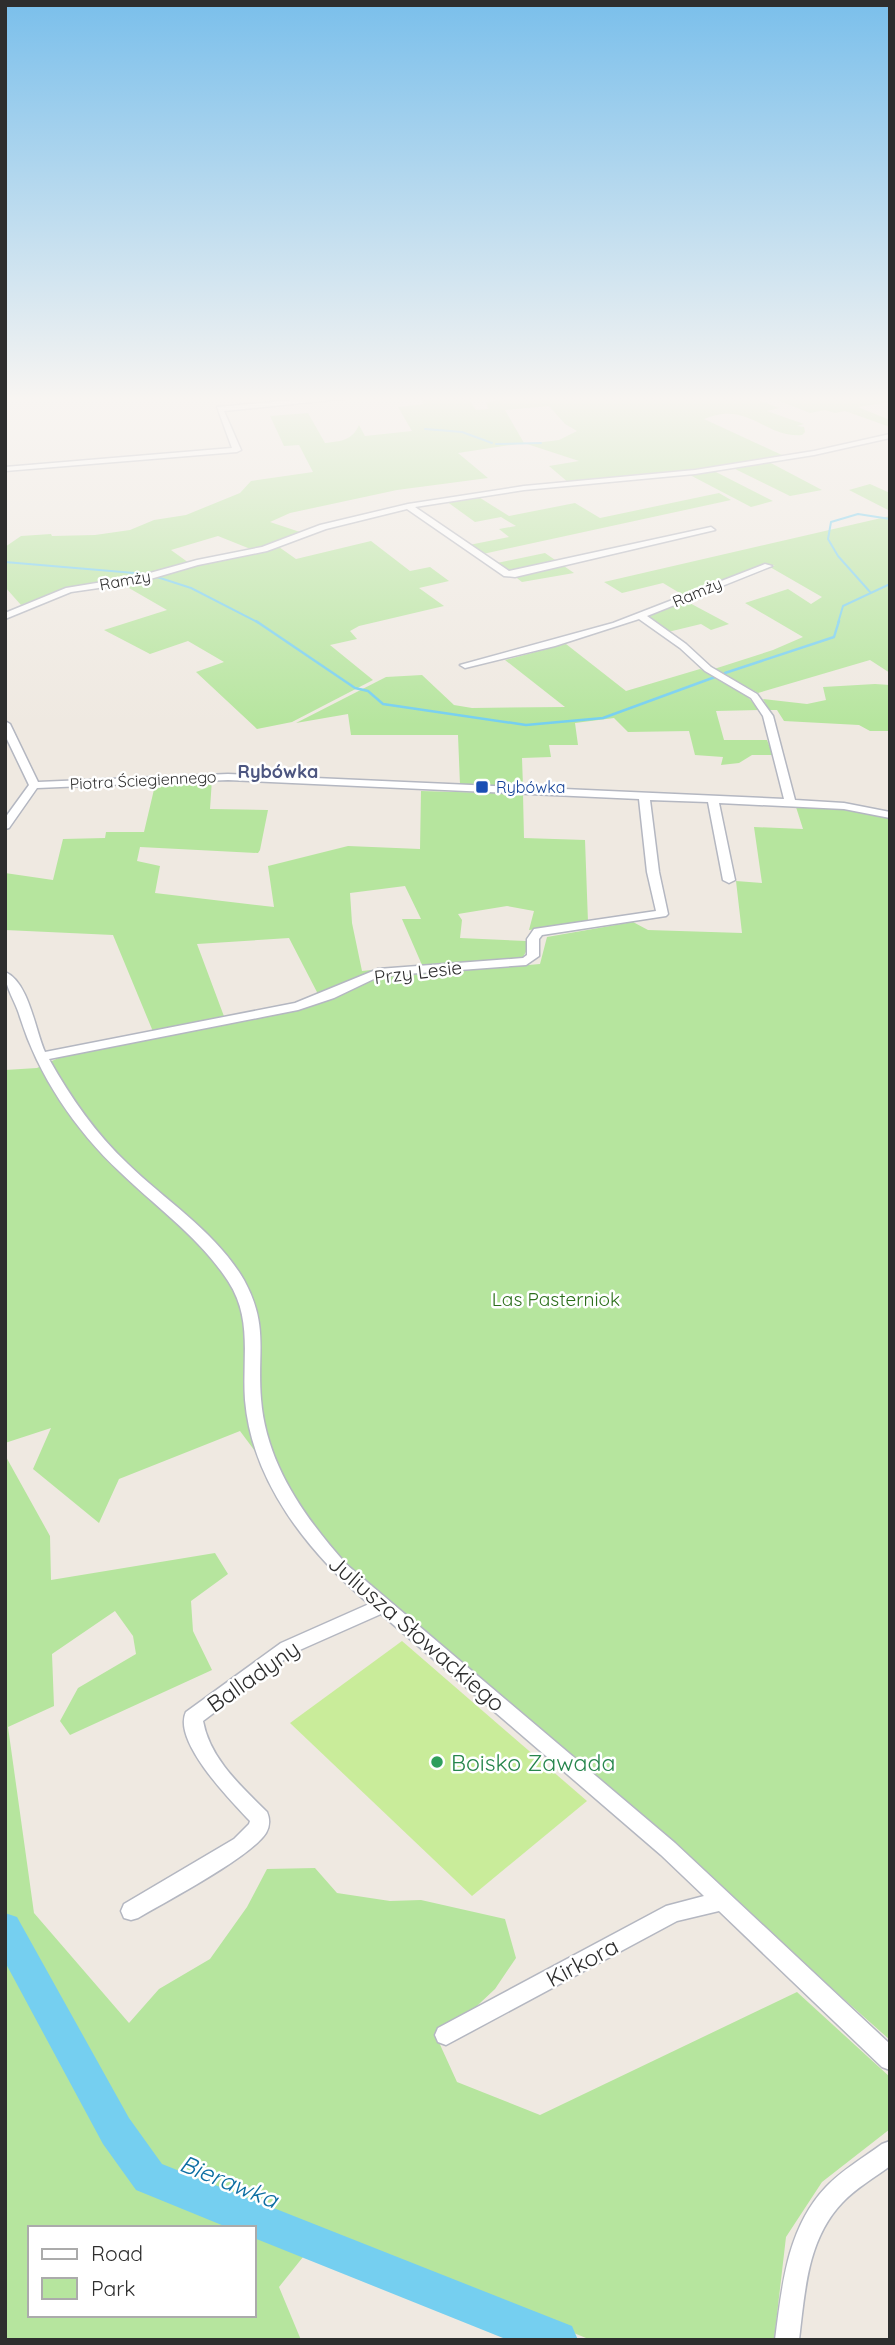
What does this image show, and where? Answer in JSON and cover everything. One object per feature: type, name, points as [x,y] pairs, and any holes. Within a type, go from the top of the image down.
[{"type":"street","name":"Ramży","points":[[5,616],[69,590],[140,579],[197,563],[264,550],[323,527],[412,505]]},
{"type":"street","points":[[408,506],[507,573],[515,574],[711,530]]},
{"type":"street","name":"Ramży","points":[[466,665],[559,643],[640,616],[703,588],[768,566]]},
{"type":"street","points":[[640,616],[683,646],[708,669],[744,689],[763,705],[790,803]]},
{"type":"street","points":[[5,724],[34,785],[5,826]]},
{"type":"street","name":"Piotra Ściegiennego","points":[[34,785],[228,777],[844,806],[890,815]]},
{"type":"street","name":"Przy Lesie","points":[[42,1056],[298,1006],[378,973],[526,961],[533,956],[533,939],[538,932],[662,914],[653,872],[644,797]]},
{"type":"street","points":[[713,800],[729,880]]},
{"type":"street","name":"Juliusza Słowackiego","points":[[5,976],[20,996],[42,1056],[96,1139],[214,1253],[243,1291],[253,1320],[253,1401],[262,1444],[287,1494],[319,1546],[341,1570],[668,1849],[890,2059]]},
{"type":"street","name":"Balladyny","points":[[131,1911],[241,1845],[258,1828],[260,1818],[206,1757],[195,1736],[193,1718],[287,1648],[384,1605]]},
{"type":"street","name":"Kirkora","points":[[446,2035],[673,1913],[722,1901]]},
{"type":"street","points":[[787,2340],[798,2259],[812,2221],[835,2194],[890,2152]]},
{"type":"green space","points":[[209,505],[325,505],[290,513],[270,522],[303,533],[253,550],[218,536],[171,550],[189,563],[141,577],[64,589],[21,605],[5,587],[5,547],[21,536],[95,535],[130,530],[154,520],[186,515]]},
{"type":"green space","points":[[452,505],[492,505],[509,516],[563,505],[579,505],[600,518],[660,505],[706,505],[483,554],[469,545],[509,537],[499,529],[516,526],[501,517],[475,522]]},
{"type":"green space","points":[[890,516],[890,673],[870,660],[758,693],[714,669],[803,637],[745,603],[788,589],[811,604],[822,597],[770,567],[775,565],[754,568],[683,595],[663,583],[622,593],[604,582]]},
{"type":"green space","points":[[371,541],[410,571],[430,567],[449,581],[419,588],[444,606],[359,626],[350,631],[357,639],[330,645],[373,680],[292,722],[257,729],[196,672],[224,662],[188,641],[150,654],[104,630],[167,610],[122,584],[200,563],[279,547],[296,559]]},
{"type":"green space","points":[[545,553],[574,573],[522,582],[497,563]]},
{"type":"green space","points":[[684,600],[729,624],[711,630],[701,624],[668,632],[646,616]]},
{"type":"green space","points":[[566,644],[626,691],[700,669],[725,681],[747,696],[759,710],[716,711],[724,740],[767,740],[773,755],[752,755],[739,763],[721,765],[723,757],[695,755],[689,731],[628,732],[614,718],[575,723],[578,745],[549,745],[551,757],[522,758],[523,787],[460,785],[458,735],[351,735],[348,714],[296,723],[386,677],[422,675],[454,705],[472,708],[565,707],[505,660]]},
{"type":"green space","points":[[890,685],[890,731],[870,731],[859,725],[784,721],[777,710],[769,710],[763,699],[807,704],[826,700],[823,687]]},
{"type":"green space","points":[[212,779],[210,809],[268,810],[260,850],[258,853],[140,847],[137,861],[160,866],[155,893],[274,907],[268,866],[348,846],[420,849],[421,791],[523,794],[524,838],[585,840],[588,922],[529,930],[534,911],[507,906],[458,914],[462,920],[460,938],[526,941],[527,950],[523,957],[508,961],[422,965],[402,919],[421,919],[405,886],[350,893],[352,923],[362,971],[381,969],[319,996],[289,938],[197,944],[225,1019],[154,1034],[113,935],[5,930],[5,873],[53,880],[63,839],[105,838],[106,832],[144,832],[156,781]]},
{"type":"green space","name":"Las Pasterniok","points":[[796,807],[890,817],[890,2040],[600,1783],[328,1549],[240,1431],[119,1479],[99,1523],[33,1469],[51,1428],[5,1443],[5,1070],[37,1068],[69,1053],[238,1022],[374,978],[540,964],[547,937],[633,922],[648,930],[742,933],[736,881],[762,883],[754,827],[803,829]]},
{"type":"green space","points":[[5,1455],[50,1536],[51,1580],[215,1553],[228,1574],[191,1601],[193,1631],[212,1670],[70,1735],[60,1721],[78,1688],[136,1654],[133,1636],[115,1611],[52,1654],[54,1706],[8,1727],[34,1913],[129,2023],[159,1989],[210,1959],[247,1907],[267,1869],[315,1868],[337,1893],[390,1901],[421,1900],[505,1919],[516,1958],[495,1989],[446,2035],[437,2038],[457,2082],[540,2115],[797,1992],[890,2077],[890,2129],[822,2182],[786,2237],[774,2340],[591,2340],[323,2232],[279,2287],[301,2340],[5,2340]]},
{"type":"green space","name":"Boisko Zawada","points":[[402,1641],[587,1801],[472,1896],[290,1723]]},
{"type":"waterway","points":[[871,593],[838,556],[828,539],[831,522],[858,514],[890,519]]},
{"type":"waterway","points":[[5,562],[146,574]]},
{"type":"waterway","points":[[157,577],[191,588],[259,623]]},
{"type":"waterway","points":[[871,593],[890,584]]},
{"type":"waterway","points":[[838,623],[843,606],[871,593]]},
{"type":"waterway","points":[[725,673],[834,637],[839,621]]},
{"type":"waterway","points":[[259,623],[355,688],[368,691],[383,704],[526,725],[603,718],[715,677]]},
{"type":"waterway","name":"Bierawka","points":[[5,1928],[116,2131],[149,2177],[558,2340]]},
{"type":"place","name":"Rybówka","points":[[482,787]]},
{"type":"place","name":"Boisko Zawada","points":[[437,1762]]},
{"type":"district","name":"Rybówka","points":[[278,771]]}]
